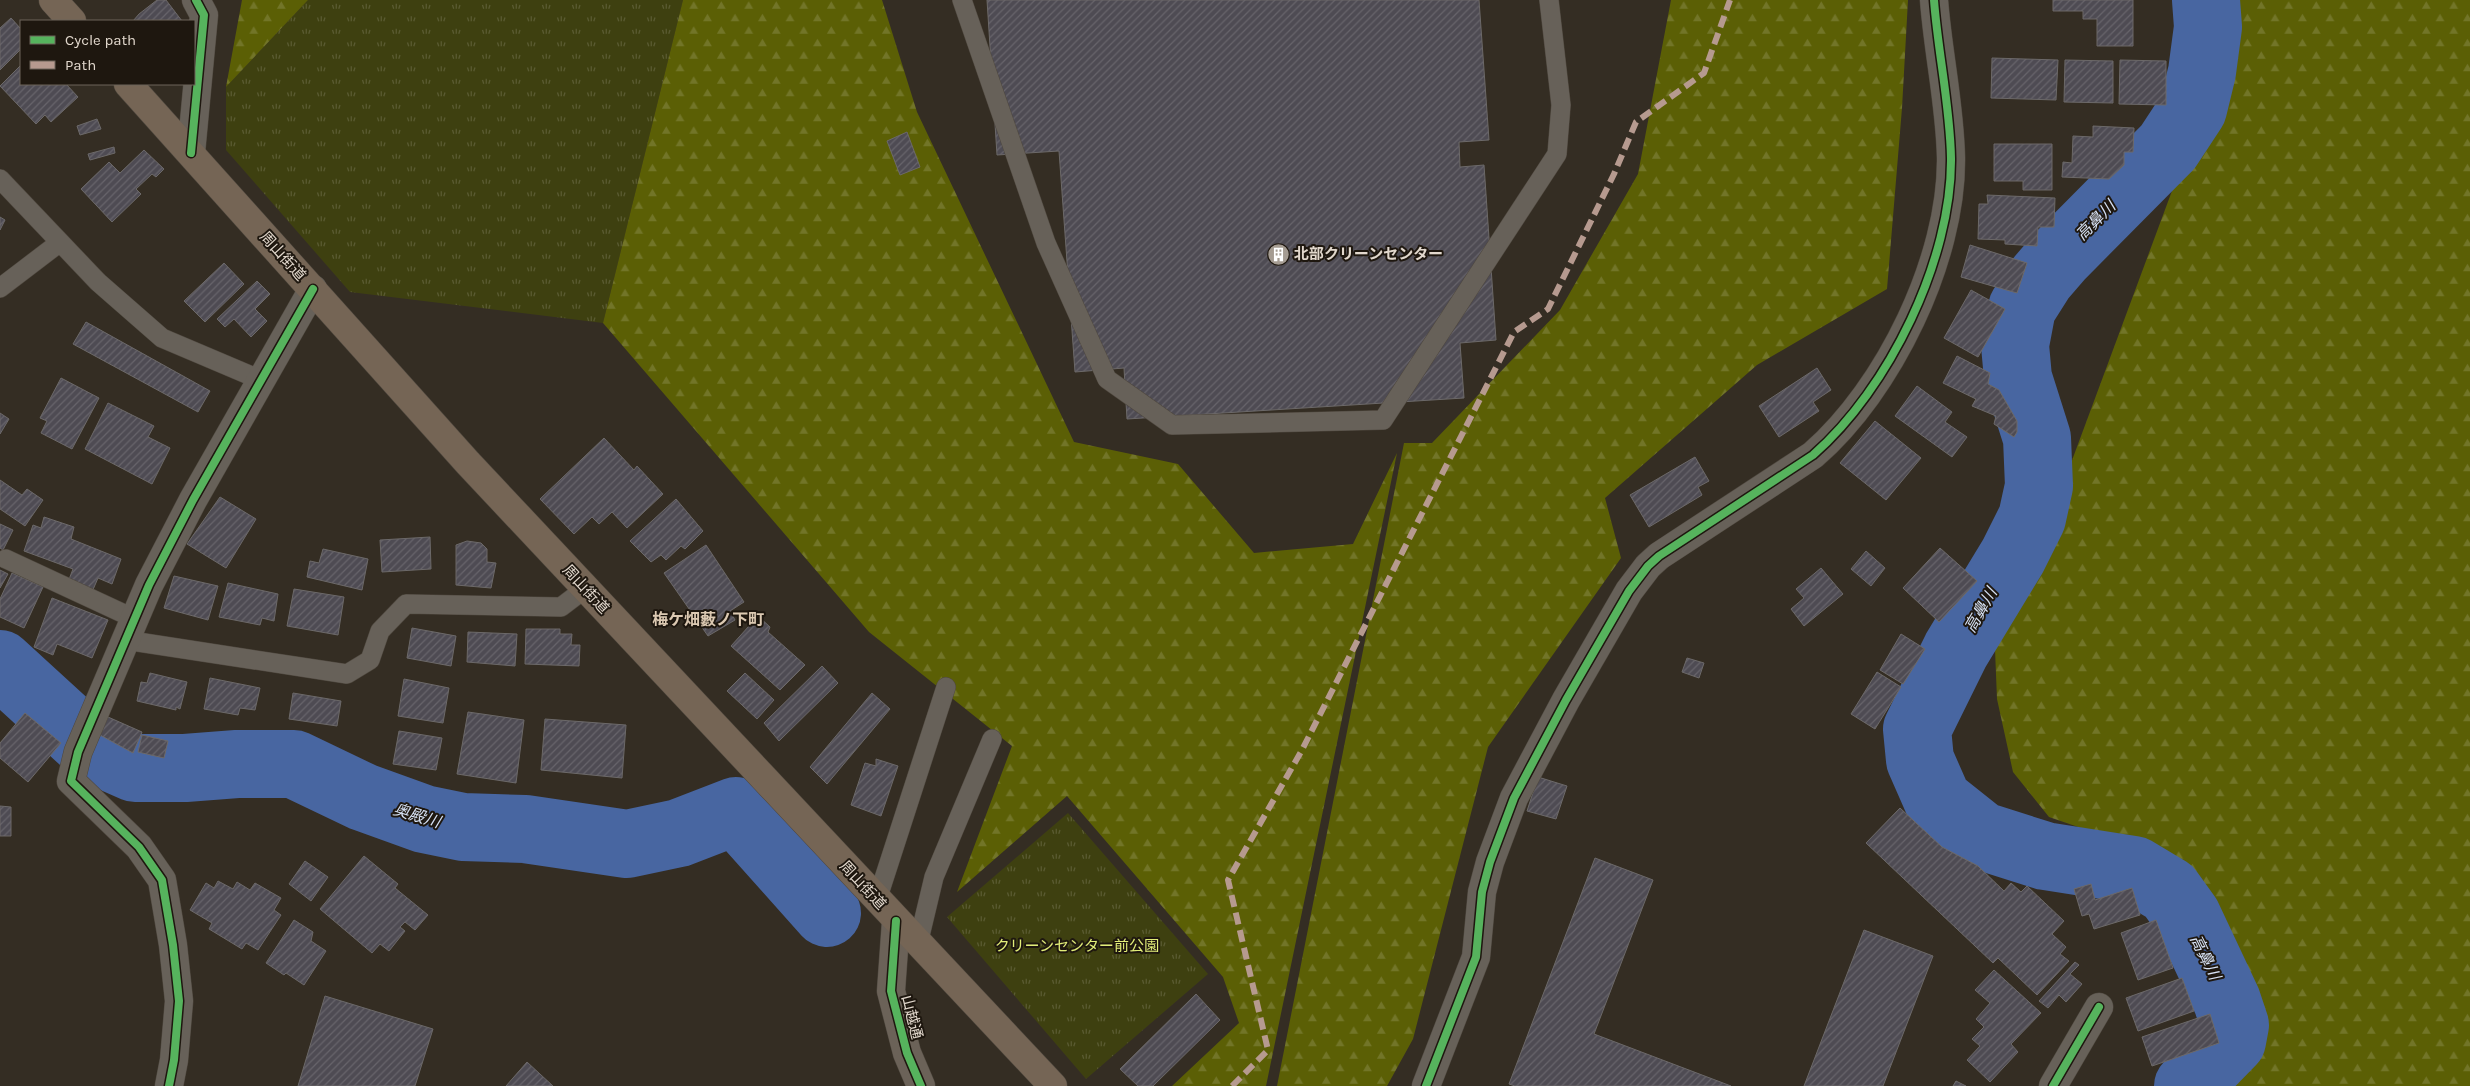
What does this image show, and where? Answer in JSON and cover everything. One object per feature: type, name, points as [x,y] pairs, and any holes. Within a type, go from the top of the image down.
[{"type":"highway","points":[[52,0],[71,20]]},
{"type":"highway","name":"周山街道","points":[[129,85],[468,463],[896,921],[1053,1086]]},
{"type":"street","points":[[191,153],[204,15],[196,0]]},
{"type":"street","points":[[1426,1086],[1472,971],[1476,957],[1482,892],[1490,862],[1514,798],[1566,700],[1630,591],[1648,566],[1659,556],[1813,456],[1834,437],[1872,387],[1898,345],[1934,259],[1949,194],[1949,118],[1938,47],[1934,0]]},
{"type":"street","points":[[169,1086],[174,1060],[179,1001],[173,945],[162,880],[138,847],[72,781],[78,752],[129,629],[193,500],[312,289]]},
{"type":"street","name":"山越通","points":[[896,921],[891,991],[907,1053],[921,1086]]},
{"type":"street","points":[[2052,1086],[2099,1007]]},
{"type":"lane","points":[[962,0],[1046,243],[1107,379],[1172,426],[1383,420],[1557,154],[1561,105],[1549,0]]},
{"type":"lane","points":[[0,179],[98,282],[162,338],[261,380]]},
{"type":"lane","points":[[0,288],[59,243]]},
{"type":"lane","points":[[6,559],[129,629],[347,674],[370,660],[380,631],[406,604],[561,607],[586,588]]},
{"type":"lane","points":[[877,900],[946,687]]},
{"type":"lane","points":[[918,944],[934,877],[992,739]]},
{"type":"green space","points":[[242,0],[308,0],[226,87]]},
{"type":"green space","points":[[308,0],[683,0],[603,323],[350,292],[226,150],[226,87]]},
{"type":"green space","points":[[683,0],[882,0],[917,112],[1074,442],[1178,464],[1254,553],[1353,544],[1397,453],[1266,1086],[1172,1086],[1239,1023],[1223,977],[1067,796],[957,892],[1012,746],[869,632],[603,323]]},
{"type":"green space","points":[[1671,0],[1908,0],[1902,108],[1887,289],[1757,365],[1605,498],[1621,558],[1488,747],[1413,1039],[1387,1086],[1277,1086],[1404,443],[1432,443],[1560,310],[1638,174]]},
{"type":"green space","points":[[2219,0],[2470,0],[2470,1086],[2212,1086],[2251,1015],[2190,881],[2125,843],[2049,817],[2013,772],[1997,699],[1995,649],[2061,490],[2228,40]]},
{"type":"green space","name":"クリーンセンター前公園","points":[[1068,813],[1208,974],[1086,1079],[947,917]]},
{"type":"building","points":[[157,0],[166,0],[181,20],[134,20]]},
{"type":"building","name":"北部クリーンセンター","points":[[987,0],[1479,0],[1489,140],[1459,142],[1460,167],[1484,165],[1496,340],[1460,343],[1464,398],[1127,419],[1124,368],[1075,372],[1059,151],[997,155]]},
{"type":"building","points":[[2053,0],[2133,0],[2133,46],[2097,46],[2097,19],[2083,19],[2083,11],[2053,11]]},
{"type":"building","points":[[11,18],[20,28],[20,50],[0,70],[0,28]]},
{"type":"building","points":[[1992,58],[2058,60],[2056,100],[1991,98]]},
{"type":"building","points":[[2065,60],[2113,61],[2113,103],[2064,102]]},
{"type":"building","points":[[2120,60],[2166,61],[2166,105],[2119,104]]},
{"type":"building","points":[[20,66],[20,85],[67,85],[78,97],[51,122],[45,115],[36,124],[0,86]]},
{"type":"building","points":[[97,119],[101,129],[80,135],[77,126]]},
{"type":"building","points":[[2093,126],[2134,128],[2133,152],[2124,152],[2124,165],[2109,179],[2062,177],[2063,162],[2072,163],[2073,136],[2093,137]]},
{"type":"building","points":[[907,132],[920,167],[900,175],[887,141]]},
{"type":"building","points":[[1994,144],[2052,144],[2052,190],[2023,190],[2023,181],[1994,181]]},
{"type":"building","points":[[114,147],[115,153],[90,160],[88,154]]},
{"type":"building","points":[[144,150],[164,169],[156,177],[152,174],[136,189],[141,194],[112,222],[81,189],[109,162],[120,173]]},
{"type":"building","points":[[1987,195],[2055,198],[2054,227],[2038,227],[2037,246],[2005,244],[2005,240],[1978,239],[1979,204],[1988,204]]},
{"type":"building","points":[[0,217],[5,220],[0,230]]},
{"type":"building","points":[[1970,245],[2027,263],[2017,293],[1961,277]]},
{"type":"building","points":[[224,263],[244,284],[205,322],[184,301]]},
{"type":"building","points":[[257,281],[270,294],[255,309],[267,321],[251,337],[234,319],[225,327],[217,319]]},
{"type":"building","points":[[1971,290],[2005,309],[1978,357],[1944,338]]},
{"type":"building","points":[[86,322],[210,391],[198,412],[73,344]]},
{"type":"building","points":[[1957,356],[1990,373],[1988,384],[1999,390],[2017,421],[2017,432],[2014,437],[1994,424],[1996,416],[1972,406],[1976,399],[1943,383]]},
{"type":"building","points":[[1817,368],[1831,390],[1813,402],[1819,411],[1779,437],[1759,406]]},
{"type":"building","points":[[61,378],[99,398],[72,449],[41,433],[47,421],[40,418]]},
{"type":"building","points":[[1917,386],[1952,412],[1945,422],[1967,437],[1952,457],[1895,416]]},
{"type":"building","points":[[108,403],[154,426],[148,437],[170,448],[152,484],[85,449]]},
{"type":"building","points":[[0,413],[9,419],[0,434]]},
{"type":"building","points":[[1875,421],[1921,458],[1886,500],[1840,463]]},
{"type":"building","points":[[604,438],[634,470],[637,466],[663,494],[627,528],[612,512],[599,524],[592,517],[574,534],[540,499]]},
{"type":"building","points":[[1695,457],[1709,481],[1698,487],[1702,495],[1649,527],[1630,495]]},
{"type":"building","points":[[0,480],[22,495],[27,489],[43,500],[25,526],[0,509]]},
{"type":"building","points":[[220,497],[256,519],[226,568],[187,544]]},
{"type":"building","points":[[676,499],[703,531],[685,549],[681,546],[666,560],[661,555],[651,562],[630,541]]},
{"type":"building","points":[[44,517],[74,527],[71,539],[121,559],[112,584],[98,578],[92,592],[68,582],[73,569],[24,551],[33,525],[41,528]]},
{"type":"building","points":[[0,524],[13,530],[3,550],[0,548]]},
{"type":"building","points":[[430,537],[431,569],[382,572],[380,540]]},
{"type":"building","points":[[467,541],[481,543],[487,549],[487,562],[496,563],[491,588],[456,585],[456,545]]},
{"type":"building","points":[[706,545],[744,602],[730,611],[735,620],[708,636],[664,573]]},
{"type":"building","points":[[1940,548],[1977,581],[1939,622],[1903,588]]},
{"type":"building","points":[[323,549],[368,559],[362,590],[307,577],[310,561],[319,563]]},
{"type":"building","points":[[1866,551],[1885,568],[1871,586],[1851,569]]},
{"type":"building","points":[[1821,568],[1843,594],[1804,626],[1791,609],[1804,598],[1796,589]]},
{"type":"building","points":[[0,570],[8,574],[0,588]]},
{"type":"building","points":[[12,573],[43,587],[24,628],[0,617],[0,599]]},
{"type":"building","points":[[174,576],[218,586],[208,620],[164,608]]},
{"type":"building","points":[[228,583],[278,594],[274,621],[262,618],[260,625],[219,617]]},
{"type":"building","points":[[294,589],[344,597],[338,635],[287,626]]},
{"type":"building","points":[[52,598],[108,620],[92,658],[57,644],[53,655],[34,647]]},
{"type":"building","points":[[758,616],[770,627],[768,632],[805,665],[780,690],[731,646]]},
{"type":"building","points":[[412,628],[456,636],[451,666],[407,658]]},
{"type":"building","points":[[526,629],[560,629],[560,634],[572,634],[571,645],[580,645],[579,666],[525,664]]},
{"type":"building","points":[[468,632],[517,634],[515,666],[467,662]]},
{"type":"building","points":[[1901,634],[1925,649],[1903,684],[1880,670]]},
{"type":"building","points":[[1687,658],[1704,663],[1699,678],[1682,672]]},
{"type":"building","points":[[822,666],[838,683],[779,741],[764,723]]},
{"type":"building","points":[[1877,672],[1901,687],[1875,729],[1851,714]]},
{"type":"building","points":[[150,673],[187,682],[180,709],[176,707],[176,710],[137,701],[141,682],[147,683]]},
{"type":"building","points":[[745,673],[774,700],[757,719],[727,691]]},
{"type":"building","points":[[210,678],[260,688],[255,710],[240,708],[238,715],[204,709]]},
{"type":"building","points":[[404,679],[449,688],[443,723],[398,716]]},
{"type":"building","points":[[293,693],[341,701],[337,726],[289,719]]},
{"type":"building","points":[[872,693],[890,709],[827,784],[810,767]]},
{"type":"building","points":[[468,712],[524,720],[516,783],[457,774]]},
{"type":"building","points":[[25,713],[61,743],[28,782],[0,758],[0,743]]},
{"type":"building","points":[[108,717],[142,732],[133,753],[100,735]]},
{"type":"building","points":[[545,719],[626,725],[622,778],[541,770]]},
{"type":"building","points":[[399,731],[442,738],[436,770],[393,764]]},
{"type":"building","points":[[142,735],[168,741],[164,758],[138,752]]},
{"type":"building","points":[[876,759],[898,766],[881,816],[851,805],[865,763],[876,766]]},
{"type":"building","points":[[1538,777],[1567,786],[1556,819],[1527,811]]},
{"type":"building","points":[[0,806],[11,807],[11,836],[0,836]]},
{"type":"building","points":[[1900,808],[1942,847],[1978,866],[2004,891],[2011,883],[2021,892],[2027,886],[2064,921],[2052,934],[2066,947],[2060,954],[2069,961],[2037,995],[1998,958],[1993,963],[1866,843]]},
{"type":"building","points":[[364,856],[398,884],[395,888],[428,915],[415,930],[405,922],[400,927],[405,931],[389,951],[380,944],[372,953],[320,909]]},
{"type":"building","points":[[1595,858],[1653,880],[1594,1034],[1731,1086],[1515,1086],[1509,1084]]},
{"type":"building","points":[[305,861],[328,877],[311,901],[289,884]]},
{"type":"building","points":[[218,881],[233,889],[237,882],[250,890],[255,883],[281,898],[274,910],[281,915],[258,950],[246,943],[242,949],[209,929],[212,923],[190,910],[206,883],[214,888]]},
{"type":"building","points":[[2091,884],[2095,900],[2132,888],[2140,915],[2094,929],[2089,914],[2082,916],[2074,889]]},
{"type":"building","points":[[294,920],[313,932],[311,941],[326,951],[304,985],[266,963]]},
{"type":"building","points":[[2156,920],[2173,968],[2138,980],[2121,933]]},
{"type":"building","points":[[1864,930],[1933,956],[1883,1086],[1804,1086]]},
{"type":"building","points":[[2075,962],[2079,965],[2070,974],[2082,984],[2066,1002],[2059,995],[2048,1008],[2039,1001]]},
{"type":"building","points":[[1994,970],[2041,1013],[2011,1044],[2018,1052],[1990,1082],[1967,1060],[1980,1046],[1972,1039],[1984,1027],[1976,1019],[1990,1003],[1975,990]]},
{"type":"building","points":[[2182,978],[2194,1011],[2138,1031],[2126,998]]},
{"type":"building","points":[[1196,994],[1220,1020],[1153,1086],[1138,1086],[1120,1069]]},
{"type":"building","points":[[325,996],[433,1029],[415,1086],[298,1086]]},
{"type":"building","points":[[2210,1014],[2219,1043],[2152,1066],[2142,1037]]},
{"type":"building","points":[[527,1062],[553,1086],[506,1086]]},
{"type":"building","points":[[1956,1081],[1966,1086],[1953,1086]]},
{"type":"waterway","name":"高鼻川","points":[[2188,1086],[2232,1041],[2235,1025],[2227,1001],[2187,916],[2169,891],[2134,870],[2045,856],[1982,836],[1938,801],[1920,760],[1917,729],[1956,650],[2013,556],[2032,518],[2039,486],[2037,438],[2018,378],[2015,345],[2022,308],[2041,278],[2060,256],[2168,147],[2193,109],[2202,72],[2208,27],[2206,0]]},
{"type":"waterway","name":"奥殿川","points":[[0,664],[94,750],[135,768],[294,764],[363,797],[424,819],[463,827],[525,829],[627,844],[679,833],[736,811],[827,913]]},
{"type":"marked path","points":[[1232,1086],[1268,1050],[1228,880],[1302,750],[1514,332],[1548,309],[1614,174],[1636,122],[1704,73],[1730,0]]},
{"type":"cycle path","points":[[191,153],[204,15],[196,0]]},
{"type":"cycle path","points":[[1426,1086],[1476,957],[1482,892],[1490,862],[1514,798],[1566,700],[1629,591],[1648,566],[1659,556],[1813,455],[1841,427],[1867,395],[1890,359],[1911,320],[1928,279],[1941,238],[1948,197],[1951,158],[1934,0]]},
{"type":"cycle path","points":[[169,1086],[174,1060],[179,1001],[173,945],[162,880],[139,847],[71,781],[78,752],[149,585],[193,500],[313,289]]},
{"type":"cycle path","points":[[896,921],[891,991],[907,1053],[921,1086]]},
{"type":"cycle path","points":[[2053,1086],[2099,1007]]},
{"type":"place","name":"北部クリーンセンター","points":[[1278,254]]},
{"type":"district","name":"梅ケ畑藪ノ下町","points":[[708,619]]}]
